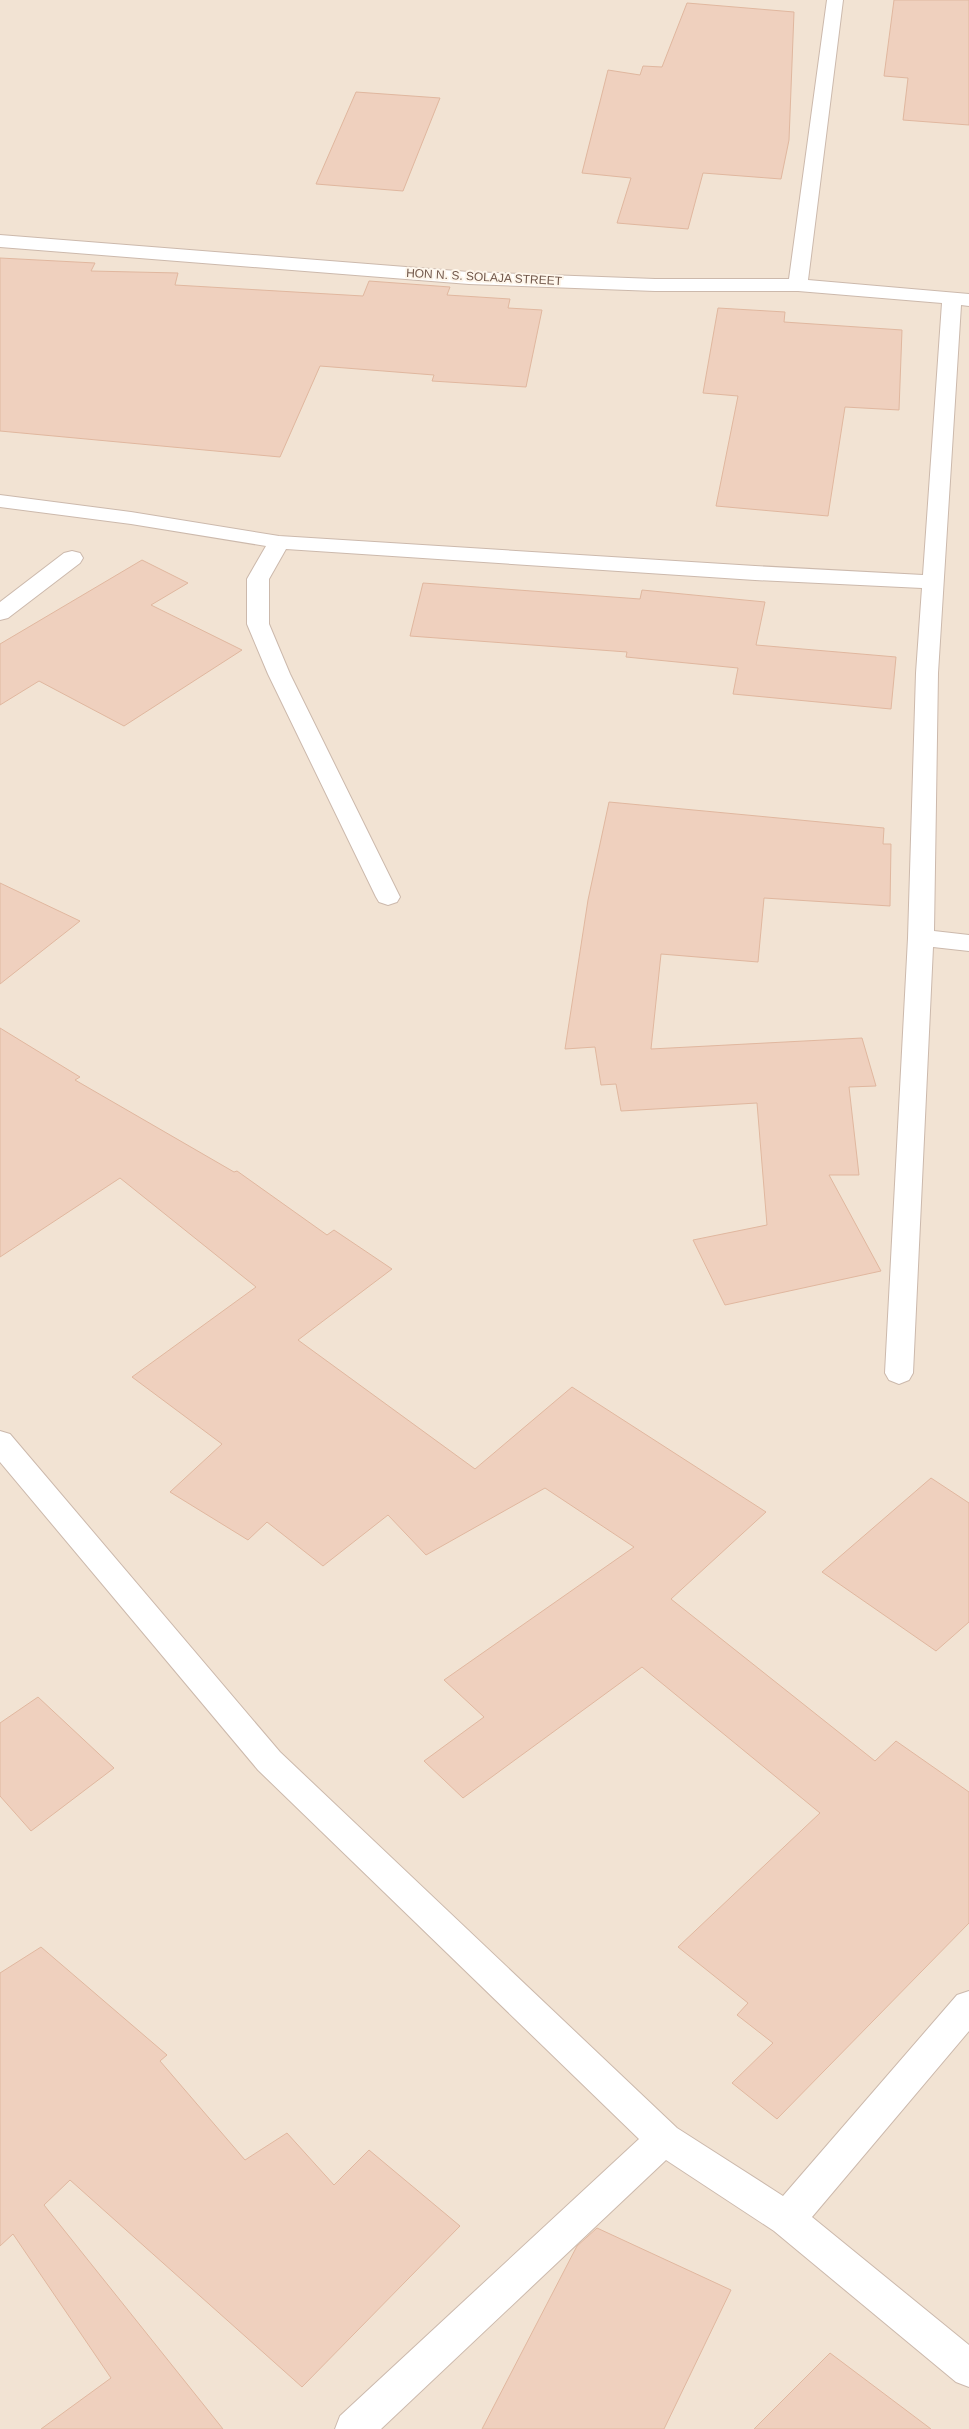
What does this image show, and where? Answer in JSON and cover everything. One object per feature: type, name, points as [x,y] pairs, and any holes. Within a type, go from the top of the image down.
[{"type":"street","points":[[798,285],[835,0]]},
{"type":"street","name":"HON N. S. SOLAJA STREET","points":[[0,241],[469,278],[655,285],[798,285],[960,299]]},
{"type":"street","points":[[899,1374],[921,938],[927,674],[932,582],[960,299]]},
{"type":"street","points":[[0,501],[131,518],[279,542],[755,574],[932,582]]},
{"type":"street","points":[[279,542],[258,580],[258,624],[280,674],[388,896]]},
{"type":"street","points":[[4,605],[72,558]]},
{"type":"street","points":[[921,938],[969,943]]},
{"type":"street","points":[[0,1442],[269,1761],[664,2139],[787,2219],[969,2369]]},
{"type":"street","points":[[787,2219],[969,2006]]},
{"type":"street","points":[[354,2429],[664,2139]]},
{"type":"shaded area","points":[[0,0],[969,0],[969,2429],[0,2429]]},
{"type":"building","points":[[894,0],[969,0],[969,125],[903,120],[908,78],[884,76]]},
{"type":"building","points":[[687,3],[794,12],[789,140],[781,179],[703,173],[688,229],[617,223],[631,178],[582,173],[608,70],[640,75],[643,66],[662,67]]},
{"type":"building","points":[[356,92],[440,98],[403,191],[316,184]]},
{"type":"building","points":[[0,258],[95,263],[91,271],[178,273],[175,285],[363,296],[369,281],[450,287],[447,295],[510,299],[508,308],[542,310],[526,387],[432,381],[434,375],[320,366],[280,457],[0,431]]},
{"type":"building","points":[[718,308],[785,312],[784,322],[902,330],[899,410],[845,407],[828,516],[716,506],[738,396],[703,393]]},
{"type":"building","points":[[142,560],[188,583],[151,605],[242,650],[124,726],[39,681],[0,705],[0,644]]},
{"type":"building","points":[[423,583],[640,599],[642,590],[765,602],[756,645],[896,657],[891,709],[733,694],[738,668],[626,657],[627,652],[410,636]]},
{"type":"building","points":[[609,802],[884,828],[883,844],[891,844],[890,906],[764,898],[758,962],[661,954],[651,1049],[862,1038],[876,1086],[849,1087],[859,1175],[829,1175],[881,1271],[725,1305],[693,1240],[767,1225],[757,1103],[621,1111],[616,1084],[601,1085],[595,1047],[565,1049],[588,900]]},
{"type":"building","points":[[0,883],[80,921],[0,984]]},
{"type":"building","points":[[0,1028],[80,1077],[75,1080],[234,1172],[237,1171],[327,1235],[334,1230],[392,1269],[298,1340],[475,1469],[572,1387],[766,1512],[671,1599],[875,1761],[896,1741],[969,1792],[969,1923],[777,2119],[732,2083],[773,2043],[737,2015],[748,2003],[678,1947],[820,1813],[642,1667],[463,1798],[424,1761],[484,1717],[444,1680],[634,1547],[545,1488],[426,1555],[388,1515],[323,1566],[267,1522],[248,1540],[170,1492],[222,1444],[132,1377],[256,1287],[120,1178],[0,1257]]},
{"type":"building","points":[[931,1478],[969,1503],[969,1622],[936,1651],[822,1572]]},
{"type":"building","points":[[38,1697],[114,1768],[31,1831],[0,1796],[0,1723]]},
{"type":"building","points":[[41,1947],[167,2055],[160,2061],[245,2160],[287,2133],[334,2185],[369,2150],[460,2226],[302,2387],[70,2180],[44,2205],[223,2429],[41,2429],[111,2378],[13,2234],[0,2246],[0,1973]]},
{"type":"building","points":[[597,2228],[731,2290],[664,2429],[482,2429],[577,2246]]},
{"type":"building","points":[[830,2353],[931,2429],[754,2429]]}]
